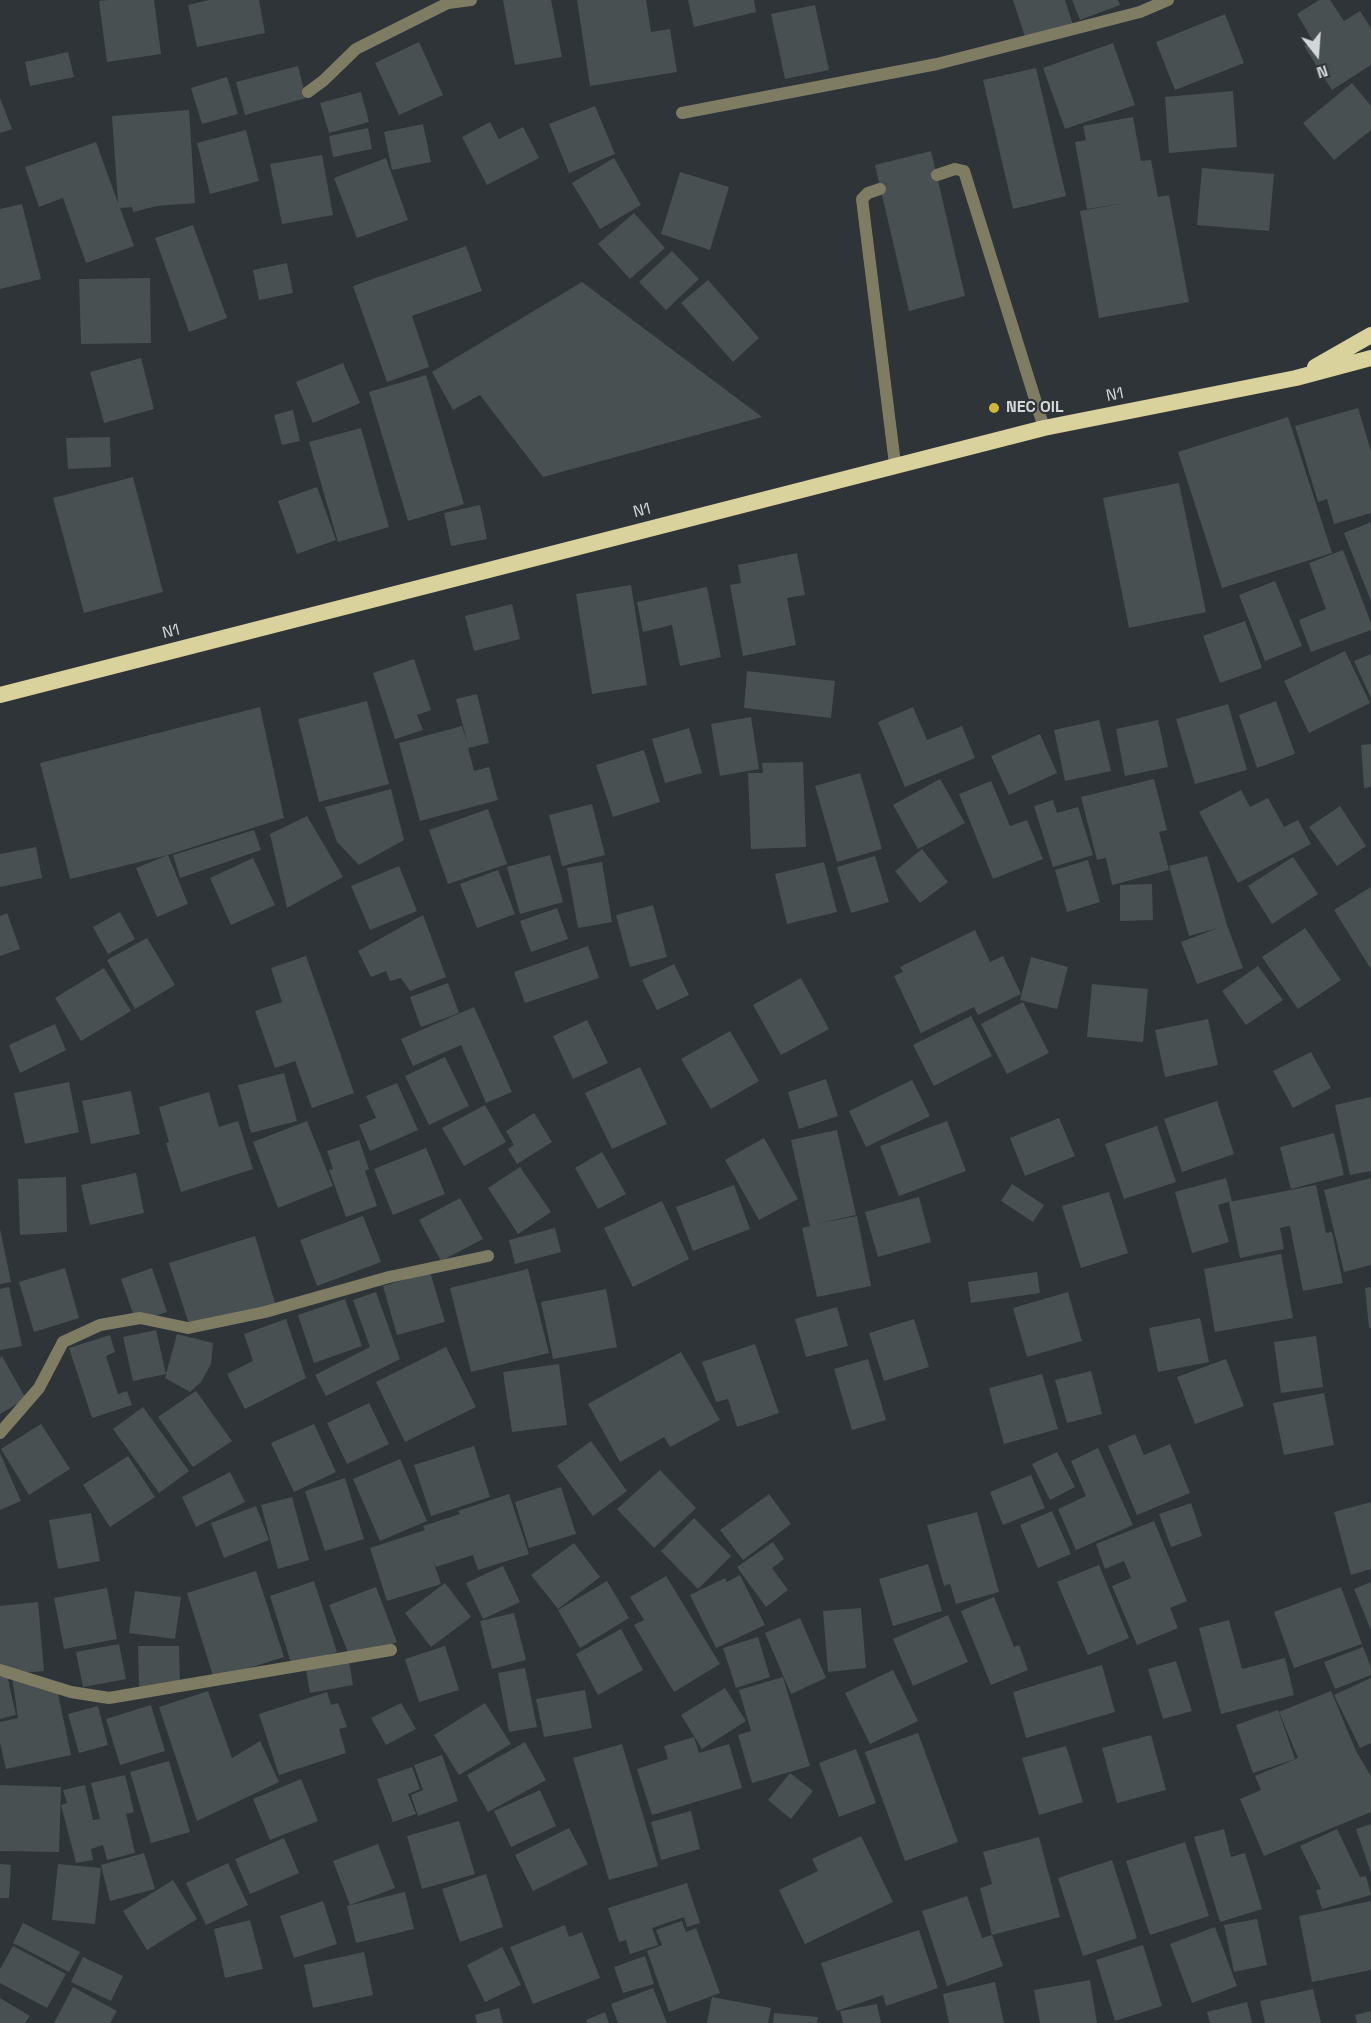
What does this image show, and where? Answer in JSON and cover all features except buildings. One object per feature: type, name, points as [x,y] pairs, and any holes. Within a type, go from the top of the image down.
[{"type":"highway","points":[[1296,378],[1371,335]]},
{"type":"highway","points":[[1296,378],[1371,358]]},
{"type":"highway","name":"N1","points":[[0,695],[895,464],[1044,428],[1296,378]]},
{"type":"street","points":[[308,92],[323,81],[356,49],[448,3],[471,0]]},
{"type":"street","points":[[682,113],[938,64],[1140,12],[1168,0]]},
{"type":"street","points":[[937,175],[955,169],[964,171],[1044,428]]},
{"type":"street","points":[[880,189],[868,193],[862,199],[895,464]]},
{"type":"street","points":[[0,1433],[39,1388],[63,1341],[100,1325],[140,1318],[188,1328],[265,1312],[389,1277],[488,1256]]},
{"type":"street","points":[[0,1670],[71,1692],[109,1698],[390,1650]]},
{"type":"place","name":"NEC OIL","points":[[994,408]]}]
